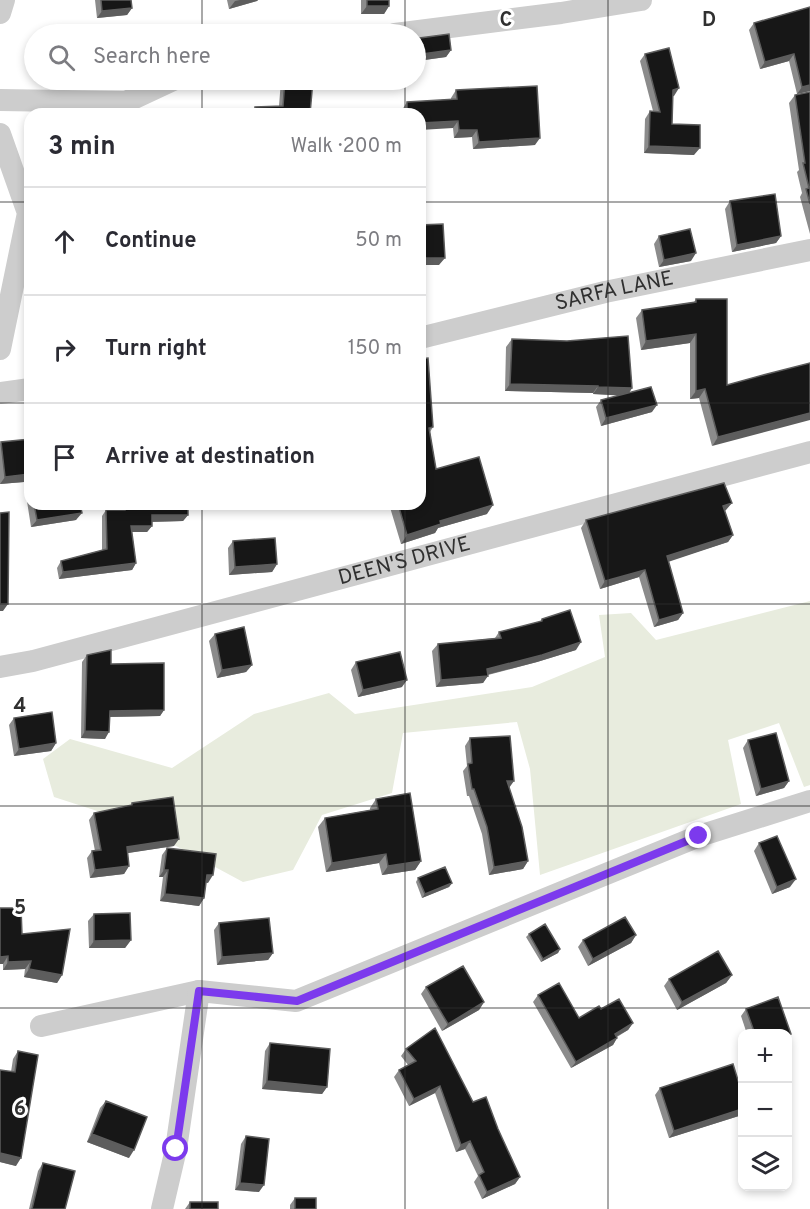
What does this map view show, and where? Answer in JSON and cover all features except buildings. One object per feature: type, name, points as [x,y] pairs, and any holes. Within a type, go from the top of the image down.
[{"type":"street","points":[[0,13],[4,0]]},
{"type":"street","points":[[426,30],[641,0]]},
{"type":"street","points":[[0,100],[126,102],[152,90]]},
{"type":"street","points":[[0,134],[24,202]]},
{"type":"street","points":[[0,349],[24,232]]},
{"type":"street","name":"SARFA LANE","points":[[426,336],[605,291],[810,250]]},
{"type":"street","points":[[0,393],[24,390]]},
{"type":"street","name":"DEEN'S DRIVE","points":[[0,667],[45,658],[810,453]]},
{"type":"street","points":[[41,1026],[199,991],[297,1001],[699,836],[810,801]]},
{"type":"street","points":[[162,1209],[176,1149],[199,991]]},
{"type":"shaded area","points":[[810,601],[810,785],[804,787],[779,723],[728,740],[741,804],[540,875],[530,769],[517,722],[403,733],[392,793],[322,815],[293,870],[243,882],[119,818],[54,797],[43,759],[70,739],[172,768],[254,714],[329,693],[355,714],[532,687],[605,657],[599,615],[631,613],[656,640]]},
{"type":"route","points":[[176,1149],[199,991],[297,1001],[699,836]]}]
